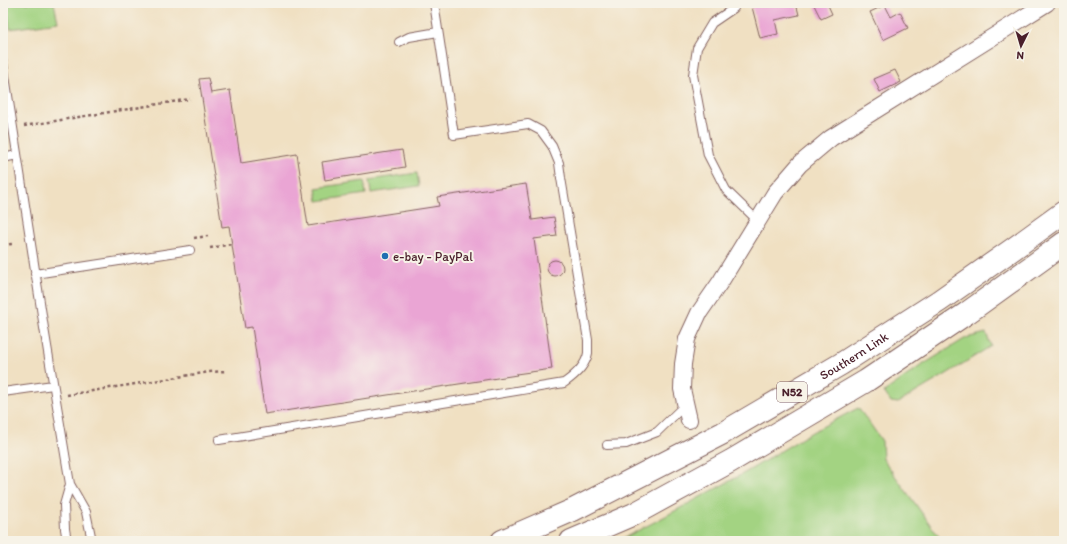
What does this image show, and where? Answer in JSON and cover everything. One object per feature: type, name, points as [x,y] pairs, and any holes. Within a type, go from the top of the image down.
[{"type":"main road","name":"Southern Link","points":[[502,541],[574,510],[723,433],[828,371],[939,301],[1064,212]]},
{"type":"main road","name":"Southern Link","points":[[571,541],[634,514],[732,461],[866,381],[967,313],[1064,243]]},
{"type":"street","points":[[687,412],[682,389],[683,364],[687,339],[699,313],[722,281],[775,193],[800,164],[831,138],[1048,3]]},
{"type":"lane","points":[[219,440],[564,383],[574,375],[588,355],[588,340],[561,178],[552,146],[541,131],[528,124],[454,135],[434,3]]},
{"type":"lane","points":[[734,8],[712,22],[697,48],[693,76],[708,155],[726,190],[758,221]]},
{"type":"lane","points":[[399,42],[409,37],[438,32]]},
{"type":"lane","points":[[3,63],[35,274],[70,484],[86,512],[92,541]]},
{"type":"lane","points":[[3,158],[17,155]]},
{"type":"lane","points":[[35,274],[190,250]]},
{"type":"lane","points":[[3,392],[53,385]]},
{"type":"lane","points":[[607,445],[626,444],[657,432],[687,412]]},
{"type":"lane","points":[[67,541],[64,505],[70,484]]},
{"type":"path","points":[[13,127],[190,99]]},
{"type":"path","points":[[3,245],[12,244]]},
{"type":"path","points":[[210,248],[232,244]]},
{"type":"path","points":[[55,397],[209,372],[227,371]]},
{"type":"green space","points":[[6,3],[54,3],[58,22],[10,29]]},
{"type":"green space","points":[[417,173],[419,186],[371,193],[369,180]]},
{"type":"green space","points":[[364,181],[366,194],[318,201],[316,188]]},
{"type":"green space","points":[[986,333],[991,346],[898,403],[891,402],[884,392],[919,367],[966,338]]},
{"type":"green space","points":[[858,408],[882,441],[883,459],[942,541],[618,541],[748,471],[812,432]]},
{"type":"building","points":[[751,3],[770,3],[771,6],[796,3],[799,15],[775,20],[778,34],[760,38]]},
{"type":"building","points":[[813,3],[827,3],[832,14],[821,19]]},
{"type":"building","points":[[885,5],[891,17],[900,12],[908,28],[883,40],[870,12]]},
{"type":"building","points":[[895,70],[901,82],[880,92],[874,79]]},
{"type":"building","name":"e-bay - PayPal","points":[[208,78],[211,93],[230,90],[241,163],[297,154],[308,226],[439,206],[437,197],[526,184],[532,220],[554,217],[557,236],[534,239],[552,369],[265,414],[252,327],[245,328],[229,226],[222,227],[199,79]]},
{"type":"building","points":[[402,150],[405,167],[325,180],[322,162]]},
{"type":"building","points":[[552,260],[558,260],[563,265],[561,274],[558,276],[552,276],[547,271],[547,265]]},
{"type":"place","name":"e-bay - PayPal","points":[[385,256]]}]
